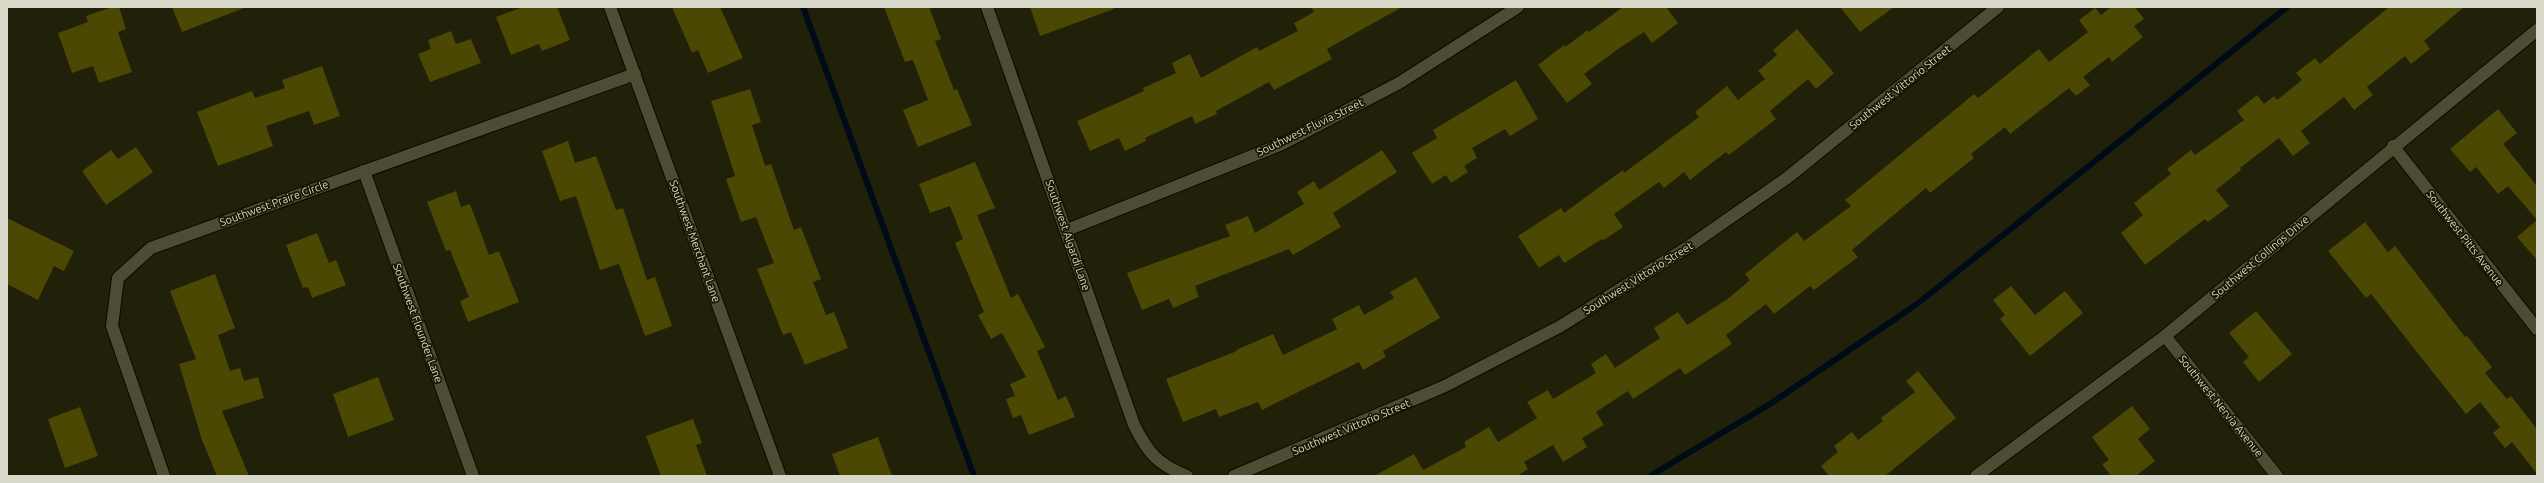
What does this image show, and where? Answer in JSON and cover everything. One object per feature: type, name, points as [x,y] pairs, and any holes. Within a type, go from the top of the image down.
[{"type":"street","name":"Southwest Merchant Lane","points":[[610,7],[780,476]]},
{"type":"street","name":"Southwest Algardi Lane","points":[[987,7],[1067,230],[1134,424],[1145,448],[1156,460],[1188,476]]},
{"type":"street","name":"Southwest Fluvia Street","points":[[1067,230],[1282,144],[1399,83],[1518,7]]},
{"type":"street","name":"Southwest Vittorio Street","points":[[1234,476],[1445,386],[1559,327],[1688,247],[1787,178],[1998,7]]},
{"type":"street","name":"Southwest Collings Drive","points":[[1976,476],[2164,336],[2393,146],[2537,30]]},
{"type":"street","name":"Southwest Praire Circle","points":[[164,476],[112,326],[118,278],[152,248],[635,74]]},
{"type":"street","name":"Southwest Pitts Avenue","points":[[2393,146],[2537,329]]},
{"type":"street","name":"Southwest Flounder Lane","points":[[364,171],[473,476]]},
{"type":"street","name":"Southwest Nervia Avenue","points":[[2164,336],[2277,476]]},
{"type":"building","points":[[112,7],[119,7],[126,29],[118,32],[132,72],[99,83],[93,66],[72,73],[58,33],[88,22],[86,16]]},
{"type":"building","points":[[172,7],[244,7],[244,8],[182,32]]},
{"type":"building","points":[[523,7],[557,7],[570,40],[542,51],[539,44],[511,55],[496,17]]},
{"type":"building","points":[[672,7],[720,7],[743,58],[708,73],[698,50],[692,53]]},
{"type":"building","points":[[884,7],[929,7],[941,39],[935,41],[954,90],[957,89],[972,125],[918,147],[903,110],[928,100],[913,60],[905,62]]},
{"type":"building","points":[[1030,7],[1113,7],[1114,9],[1040,36]]},
{"type":"building","points":[[1311,7],[1402,7],[1327,49],[1332,59],[1274,90],[1269,82],[1216,111],[1217,114],[1195,124],[1192,116],[1145,138],[1146,141],[1125,151],[1119,138],[1090,151],[1077,121],[1144,91],[1143,88],[1176,73],[1172,63],[1190,54],[1201,78],[1257,47],[1259,51],[1298,31],[1294,23],[1314,12]]},
{"type":"building","points":[[1623,7],[1666,7],[1678,23],[1652,43],[1644,32],[1621,47],[1584,74],[1592,84],[1567,103],[1538,65],[1564,45],[1565,47],[1588,30],[1589,32]]},
{"type":"building","points":[[1840,7],[1894,7],[1860,32]]},
{"type":"building","points":[[2111,7],[2135,7],[2144,19],[2134,26],[2143,37],[2112,62],[2109,57],[2083,77],[2090,85],[2076,96],[2069,88],[2010,134],[2005,127],[1971,154],[1974,158],[1930,193],[1926,188],[1852,250],[1858,257],[1814,290],[1810,286],[1774,314],[1766,304],[1726,335],[1732,344],[1685,375],[1680,368],[1633,399],[1628,391],[1596,412],[1604,425],[1582,438],[1587,447],[1563,462],[1553,445],[1524,462],[1528,469],[1517,476],[1374,476],[1414,454],[1423,470],[1466,447],[1464,442],[1489,427],[1498,442],[1537,418],[1527,402],[1548,390],[1553,399],[1596,373],[1591,364],[1606,354],[1615,368],[1660,338],[1654,328],[1678,312],[1687,325],[1729,298],[1750,280],[1745,274],[1797,232],[1804,241],[1851,206],[1845,200],[1974,94],[1978,98],[2039,49],[2049,62],[2088,32],[2079,20],[2095,8],[2101,15]]},
{"type":"building","points":[[2389,7],[2464,7],[2424,41],[2430,49],[2411,64],[2405,56],[2367,87],[2373,95],[2354,110],[2344,97],[2301,131],[2310,143],[2293,156],[2279,138],[2240,168],[2241,170],[2216,190],[2229,206],[2208,222],[2205,219],[2145,265],[2121,233],[2143,215],[2134,203],[2171,174],[2167,169],[2191,150],[2195,155],[2244,120],[2237,111],[2257,95],[2264,104],[2274,96],[2277,100],[2302,80],[2296,73],[2315,58],[2320,64]]},
{"type":"building","points":[[1797,29],[1834,73],[1816,89],[1808,79],[1770,111],[1776,119],[1729,155],[1726,152],[1690,180],[1684,172],[1664,188],[1659,182],[1614,214],[1623,227],[1604,240],[1602,239],[1564,263],[1559,255],[1539,268],[1518,236],[1561,208],[1564,213],[1623,170],[1624,173],[1699,117],[1695,112],[1727,86],[1738,100],[1765,79],[1758,71],[1777,55],[1773,50]]},
{"type":"building","points":[[451,31],[456,44],[471,39],[481,63],[430,82],[418,54],[431,49],[428,40]]},
{"type":"building","points":[[322,66],[340,116],[314,125],[309,111],[266,126],[273,146],[218,166],[197,112],[252,91],[255,98],[285,88],[282,80]]},
{"type":"building","points":[[1516,80],[1538,119],[1510,136],[1505,129],[1472,148],[1477,158],[1464,166],[1468,172],[1451,183],[1446,175],[1432,184],[1412,153],[1437,138],[1433,130]]},
{"type":"building","points":[[750,89],[761,122],[752,125],[765,166],[771,164],[794,230],[801,227],[821,279],[813,282],[826,315],[834,312],[848,348],[805,365],[791,332],[783,335],[757,269],[774,263],[756,217],[741,222],[726,179],[735,176],[711,101]]},
{"type":"building","points":[[2498,109],[2517,133],[2503,144],[2537,186],[2537,220],[2508,186],[2498,194],[2476,167],[2470,172],[2450,149]]},
{"type":"building","points":[[568,141],[575,163],[596,156],[616,210],[623,208],[647,280],[655,277],[672,326],[645,336],[619,264],[600,270],[576,196],[560,201],[542,151]]},
{"type":"building","points":[[136,147],[153,172],[106,205],[82,171],[111,150],[118,159]]},
{"type":"building","points":[[1382,150],[1397,172],[1333,213],[1341,227],[1293,255],[1289,249],[1195,286],[1199,297],[1173,308],[1169,299],[1142,310],[1127,273],[1230,236],[1225,225],[1248,216],[1255,233],[1304,204],[1297,192],[1314,181],[1319,190]]},
{"type":"building","points":[[975,162],[995,208],[977,215],[1011,298],[1018,294],[1045,347],[1037,351],[1058,400],[1066,396],[1075,417],[1029,435],[1021,415],[1013,418],[1006,399],[1015,396],[1010,384],[1026,377],[1002,333],[991,339],[978,315],[984,312],[955,243],[963,239],[950,206],[930,213],[919,184]]},
{"type":"building","points":[[456,191],[461,207],[470,204],[489,255],[499,251],[519,302],[468,322],[460,301],[469,297],[450,250],[446,251],[427,202]]},
{"type":"building","points":[[7,218],[74,251],[64,271],[54,266],[38,300],[7,284]]},
{"type":"building","points":[[2537,220],[2537,260],[2517,237]]},
{"type":"building","points":[[2365,222],[2388,252],[2395,246],[2465,337],[2467,336],[2492,367],[2485,373],[2507,399],[2511,396],[2537,429],[2537,474],[2512,442],[2505,448],[2493,433],[2500,427],[2480,402],[2466,414],[2371,294],[2366,298],[2328,251]]},
{"type":"building","points":[[317,233],[329,263],[336,260],[346,285],[312,298],[308,287],[303,288],[286,245]]},
{"type":"building","points":[[215,274],[235,328],[218,335],[230,371],[240,368],[244,381],[258,377],[264,398],[222,411],[249,476],[217,476],[202,440],[179,364],[196,359],[170,291]]},
{"type":"building","points":[[1416,277],[1440,318],[1383,351],[1386,357],[1363,370],[1359,362],[1262,410],[1258,402],[1219,417],[1216,409],[1183,422],[1166,379],[1237,351],[1236,350],[1273,334],[1283,355],[1337,329],[1332,319],[1359,305],[1364,315],[1394,298],[1390,292]]},
{"type":"building","points":[[2011,286],[2035,315],[2065,291],[2083,313],[2030,356],[2000,319],[2005,315],[1993,300]]},
{"type":"building","points":[[2256,311],[2292,354],[2259,382],[2243,362],[2249,357],[2229,333]]},
{"type":"building","points":[[1918,371],[1956,418],[1885,476],[1829,476],[1821,466],[1838,452],[1834,446],[1852,432],[1858,440],[1883,421],[1881,418],[1915,392],[1906,381]]},
{"type":"building","points":[[378,377],[394,420],[348,437],[333,394]]},
{"type":"building","points":[[2132,406],[2150,429],[2138,439],[2155,461],[2136,476],[2111,476],[2102,464],[2109,460],[2092,437]]},
{"type":"building","points":[[80,407],[98,456],[65,468],[48,419]]},
{"type":"building","points":[[693,419],[702,443],[696,445],[707,476],[661,476],[646,436]]},
{"type":"building","points":[[878,437],[892,476],[840,476],[832,454]]},
{"type":"waterway","points":[[803,7],[974,476]]},
{"type":"waterway","points":[[1650,476],[1770,404],[1917,304],[2287,7]]}]
